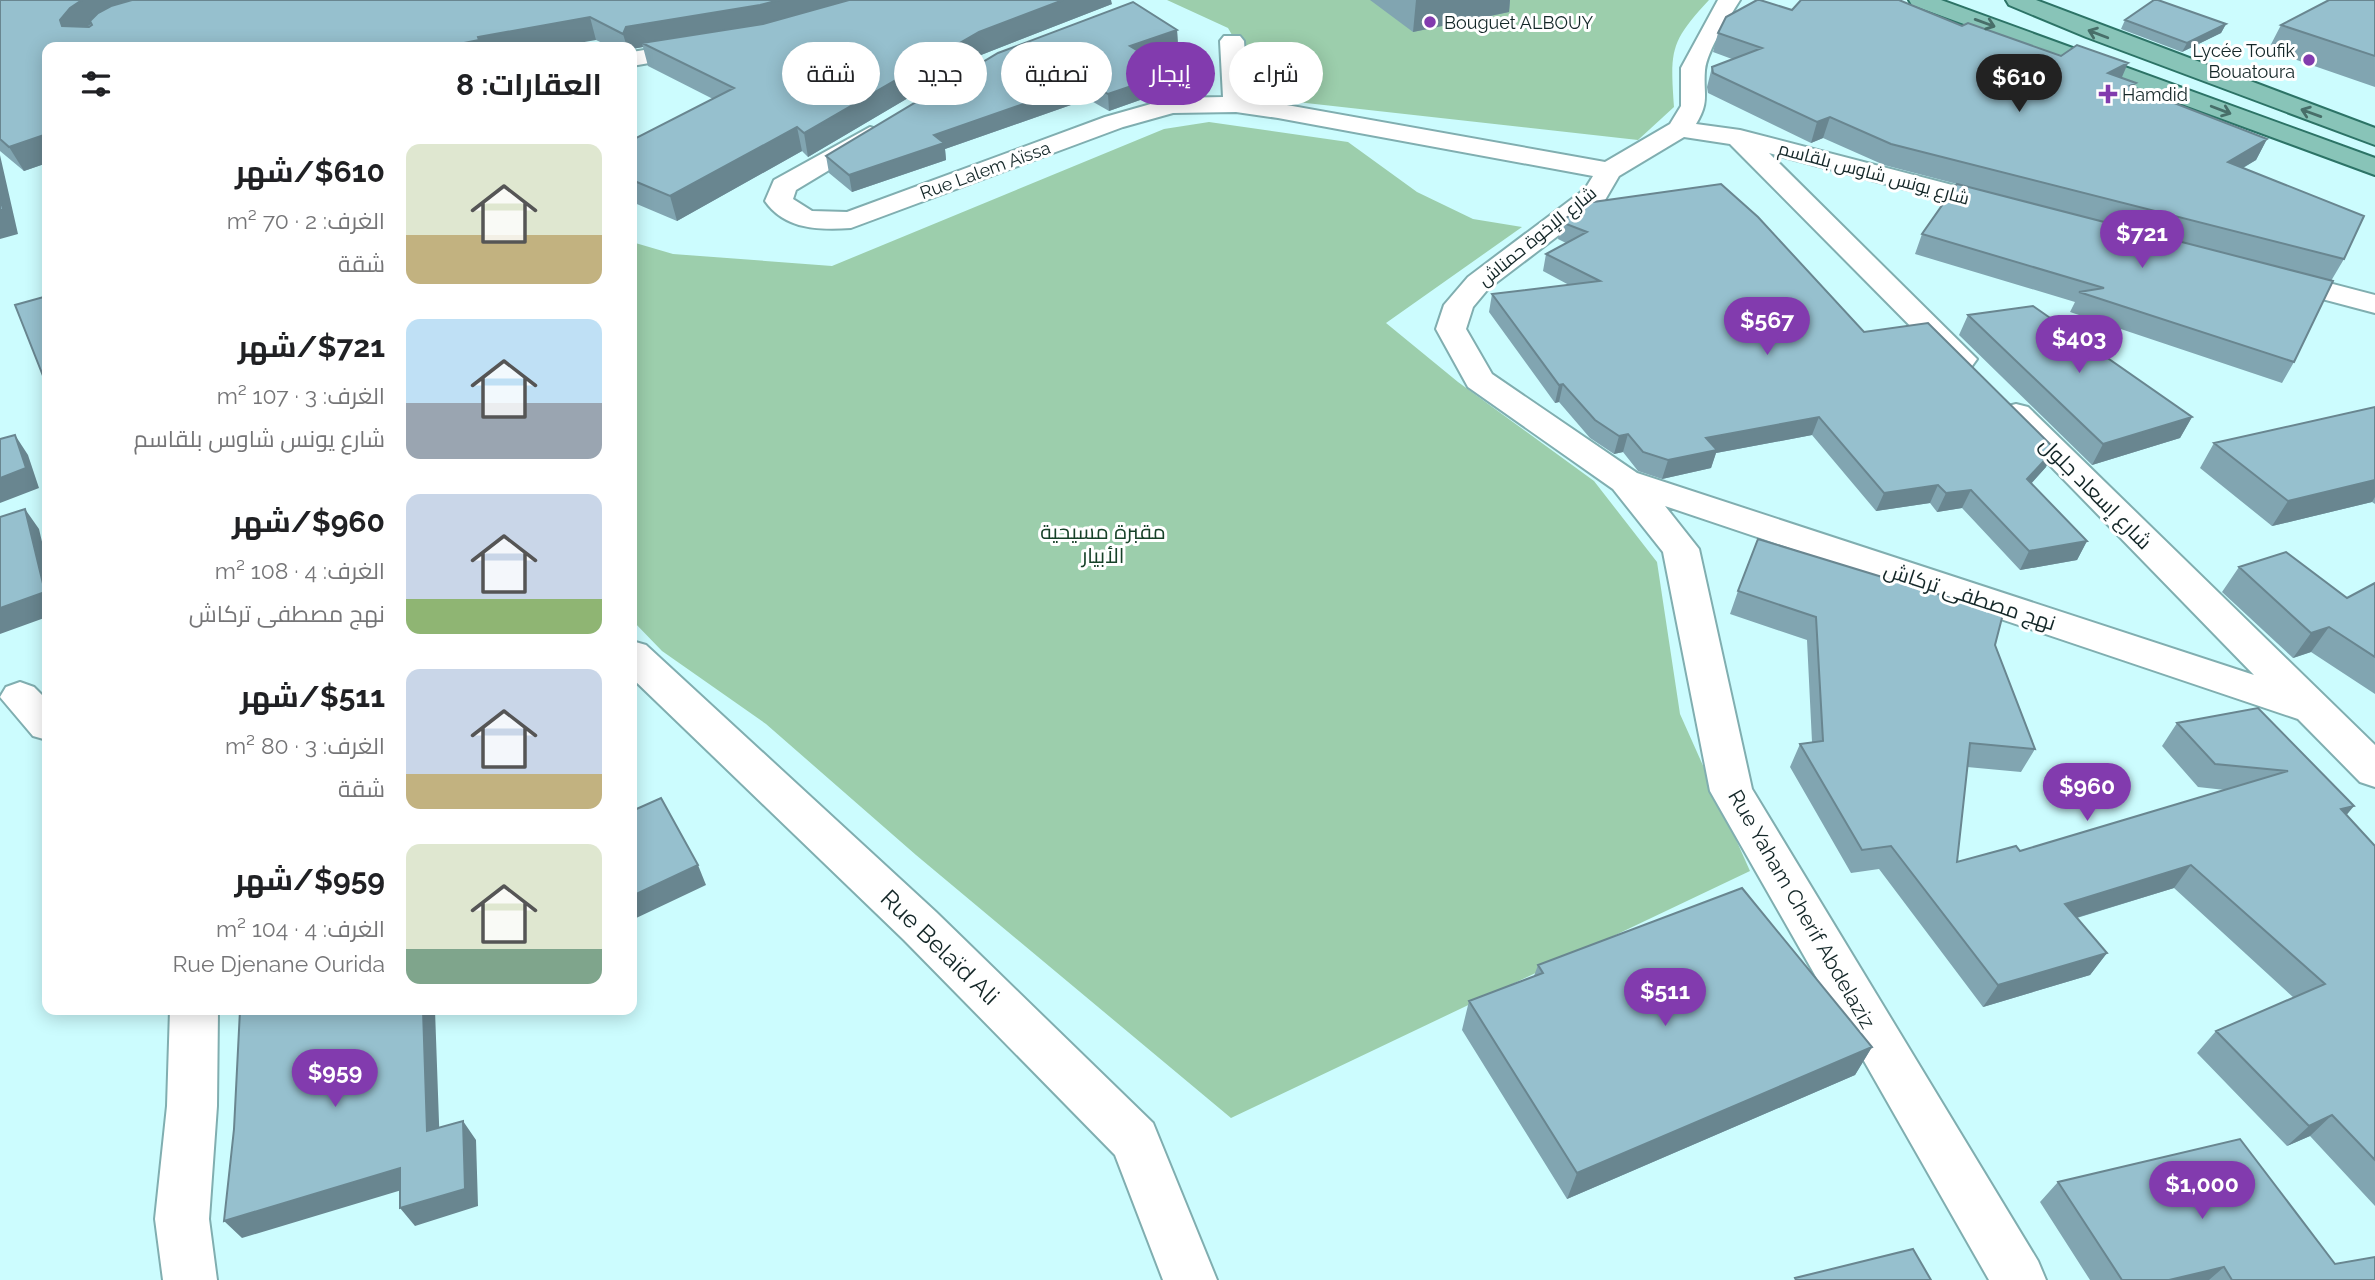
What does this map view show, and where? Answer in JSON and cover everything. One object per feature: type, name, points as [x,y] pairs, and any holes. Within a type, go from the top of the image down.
[{"type":"main road","points":[[1920,0],[2375,167]]},
{"type":"main road","points":[[2017,0],[2094,33],[2375,137]]},
{"type":"street","points":[[1729,0],[1713,25],[1693,68],[1694,106],[1680,129],[1738,138]]},
{"type":"street","points":[[637,58],[715,46]]},
{"type":"street","name":"Rue Lalem Aïssa","points":[[887,124],[784,187],[779,201],[791,214],[817,221],[850,220],[1114,122],[1172,106],[1229,104]]},
{"type":"street","name":"Rue Lalem Aïssa","points":[[1242,105],[1609,171]]},
{"type":"street","name":"شارع الإخوة حمناش","points":[[1625,481],[1479,380],[1451,329],[1458,305],[1478,283],[1595,194],[1609,171],[1680,129]]},
{"type":"street","name":"شارع يونس شاوس بلقاسم","points":[[1738,138],[2030,214]]},
{"type":"street","name":"شارع إسعاد جلول","points":[[1738,138],[2375,771]]},
{"type":"street","points":[[2256,273],[2375,304]]},
{"type":"street","name":"نهج مصطفى تركاش","points":[[1625,481],[2315,710]]},
{"type":"street","name":"Rue Yaham Cherif Abdelaziz","points":[[1625,481],[1681,549],[1731,791],[2019,1280]]},
{"type":"street","name":"Rue Belaïd Ali","points":[[637,660],[920,926],[1135,1140],[1190,1280]]},
{"type":"street","points":[[190,1280],[182,1219],[192,1106],[194,1015]]},
{"type":"green space","points":[[1167,0],[1709,0],[1687,26],[1675,48],[1672,72],[1674,107],[1638,140],[1323,105],[1323,42],[1236,42],[1228,28]]},
{"type":"green space","name":"مقبرة مسيحية الأبيار","points":[[1209,122],[1348,142],[1417,192],[1473,219],[1522,227],[1386,323],[1458,382],[1594,481],[1657,562],[1680,714],[1750,871],[1231,1118],[916,855],[766,724],[662,651],[637,625],[637,243],[673,254],[832,266],[1164,129]]},
{"type":"building","points":[[0,0],[82,0],[70,8],[60,20],[62,26],[89,27],[92,25],[90,21],[98,13],[132,0],[779,0],[626,27],[623,34],[590,17],[478,37],[479,40],[469,42],[42,42],[42,136],[9,147],[0,139]]},
{"type":"building","points":[[849,0],[1063,0],[979,32],[962,42],[894,42],[894,81],[880,89],[880,42],[782,42],[782,105],[853,105],[804,133],[797,127],[670,196],[637,182],[637,137],[734,88],[642,43],[763,24]]},
{"type":"building","points":[[1757,0],[1792,10],[1801,0],[1899,0],[1962,26],[1968,23],[2061,56],[2077,45],[2128,63],[2108,73],[2136,83],[2130,86],[2267,139],[2228,162],[2364,216],[2344,259],[1891,144],[1830,117],[1817,122],[1713,73],[1712,67],[1762,48],[1718,33],[1726,17]]},
{"type":"building","points":[[2154,0],[2226,24],[2187,43],[2125,20]]},
{"type":"building","points":[[2329,0],[2375,0],[2375,56],[2281,25]]},
{"type":"building","points":[[1133,2],[1177,30],[1142,42],[1126,42],[1126,88],[1112,93],[1112,42],[1027,42]]},
{"type":"building","points":[[1001,52],[1001,105],[1021,105],[934,135],[944,143],[849,175],[826,156],[911,105],[987,105],[987,60]]},
{"type":"building","points":[[1721,184],[1758,217],[1864,332],[1928,323],[2055,449],[2027,479],[2087,541],[2029,551],[1971,490],[1946,493],[1938,485],[1884,493],[1819,417],[1706,438],[1717,450],[1668,460],[1643,452],[1628,434],[1619,436],[1595,420],[1563,384],[1559,385],[1492,294],[1600,281],[1546,254],[1587,232],[1561,222],[1586,203]]},
{"type":"building","points":[[1957,184],[2333,281],[2294,362],[2079,292],[2104,288],[1922,234]]},
{"type":"building","points":[[42,297],[42,373],[15,305]]},
{"type":"building","points":[[2033,306],[2192,417],[2103,444],[1968,315]]},
{"type":"building","points":[[2375,407],[2375,480],[2288,501],[2214,443]]},
{"type":"building","points":[[15,435],[26,468],[0,478],[0,439]]},
{"type":"building","points":[[25,509],[42,580],[42,593],[0,608],[0,517]]},
{"type":"building","points":[[1758,539],[2003,614],[1995,645],[2035,749],[1970,743],[1957,862],[2016,846],[2020,851],[2288,771],[2215,764],[2177,723],[2258,708],[2354,806],[2341,809],[2375,846],[2375,1160],[2332,1115],[2309,1126],[2216,1031],[2325,984],[2191,865],[2065,904],[2107,953],[1998,985],[1891,846],[1862,850],[1800,744],[1823,741],[1816,617],[1738,591]]},
{"type":"building","points":[[2286,552],[2347,598],[2375,583],[2375,657],[2329,627],[2311,633],[2239,567]]},
{"type":"building","points":[[661,798],[698,865],[637,894],[637,809]]},
{"type":"building","points":[[1742,888],[1872,1047],[1577,1173],[1469,1001],[1543,973],[1538,965]]},
{"type":"building","points":[[240,1015],[423,1015],[427,1131],[463,1121],[465,1189],[400,1208],[400,1168],[224,1221],[234,1129]]},
{"type":"building","points":[[2240,1139],[2335,1264],[2375,1257],[2375,1280],[2232,1280],[2224,1267],[2169,1280],[2122,1280],[2058,1182]]},
{"type":"building","points":[[1913,1249],[1931,1280],[1795,1278]]},
{"type":"place","name":"Bouguet ALBOUY","points":[[1430,22]]},
{"type":"place","name":"Lycée Toufik Bouatoura","points":[[2309,60]]},
{"type":"place","name":"Hamdid","points":[[2108,94]]}]
